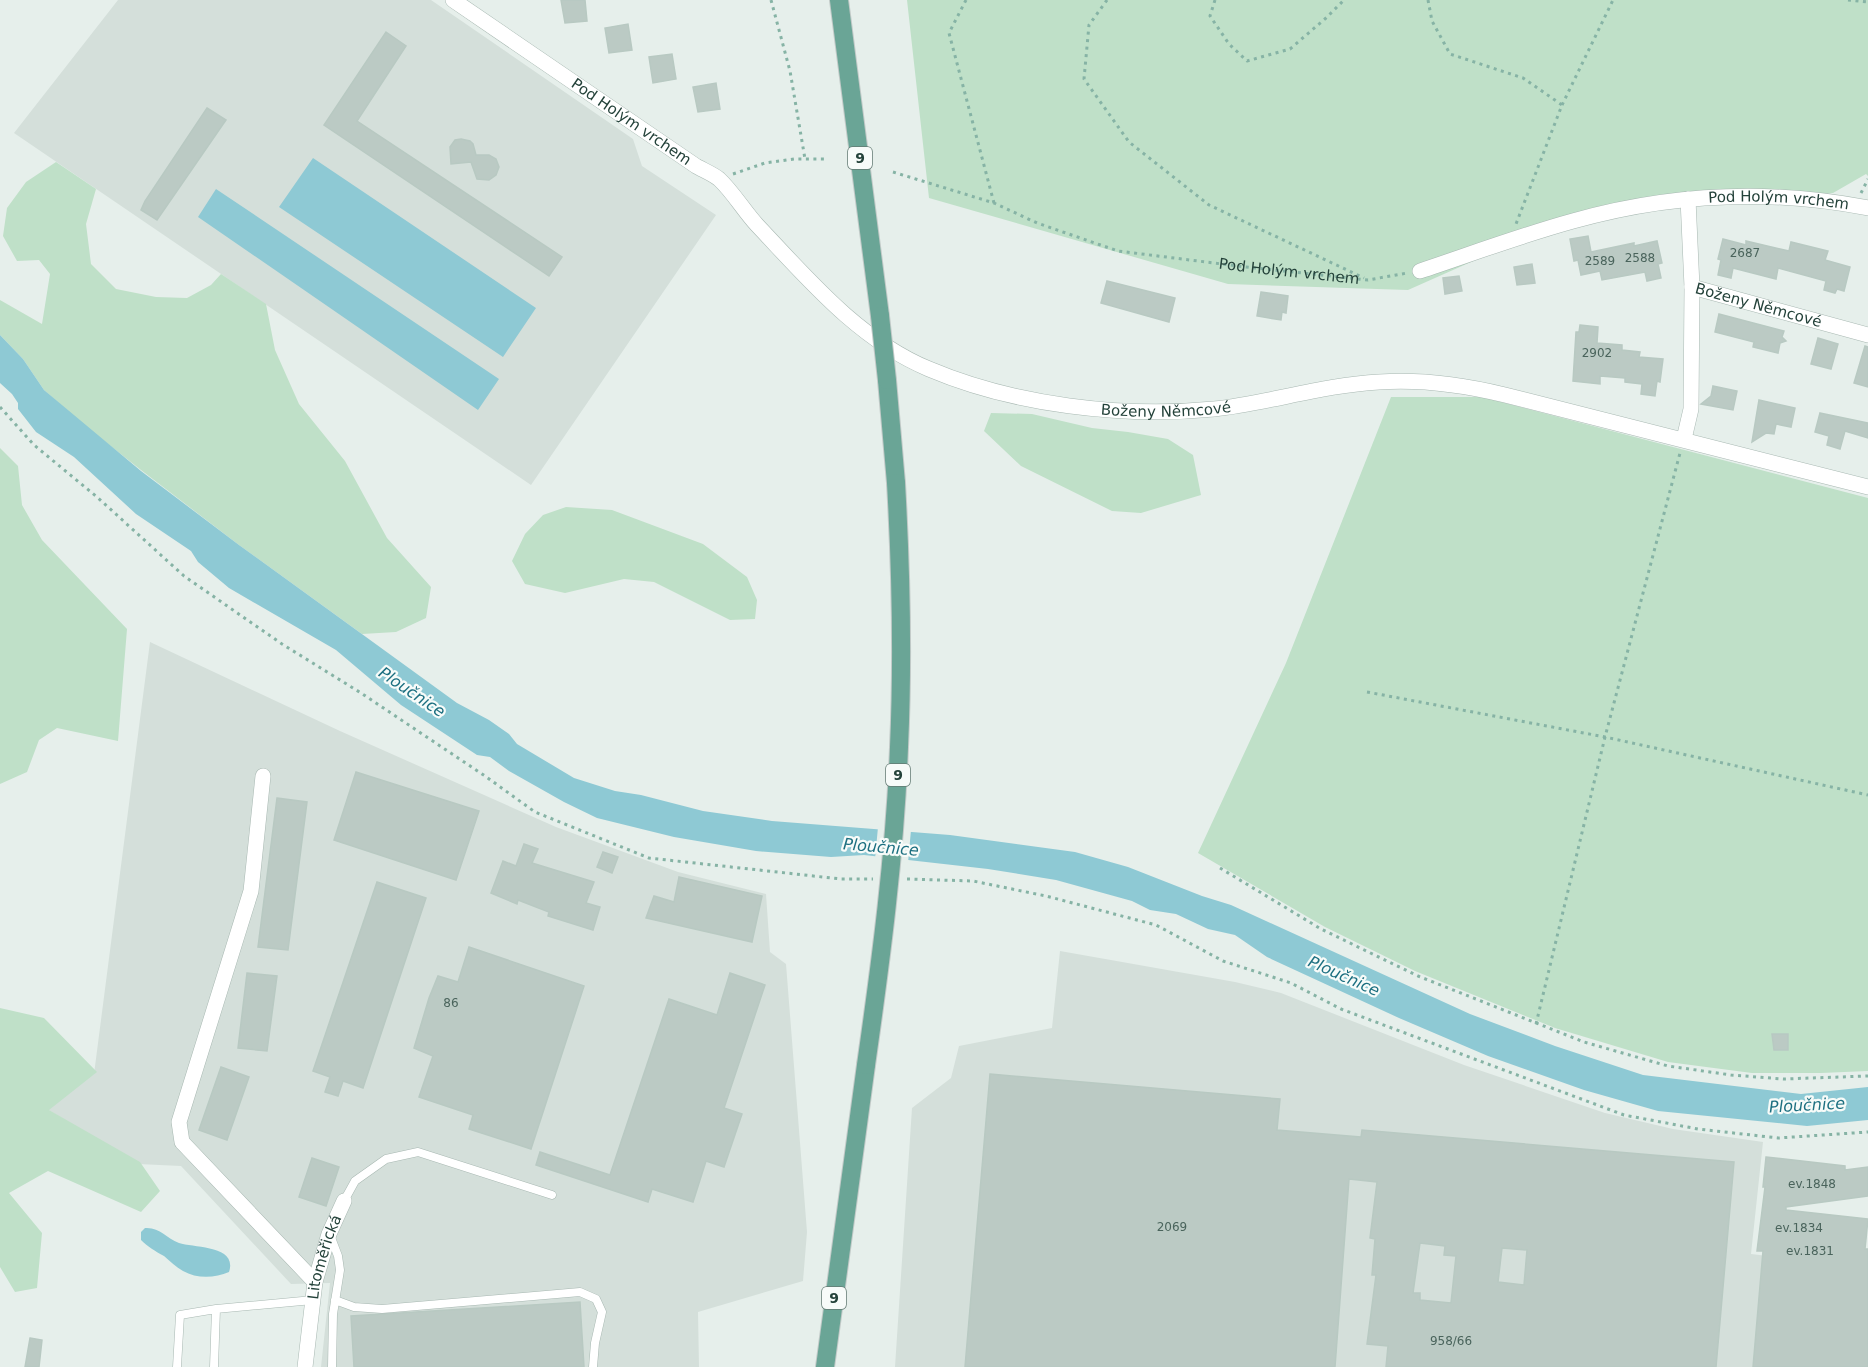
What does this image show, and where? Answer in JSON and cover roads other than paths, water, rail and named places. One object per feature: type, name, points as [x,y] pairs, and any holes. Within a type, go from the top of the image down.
[{"type":"main road","name":"9","points":[[824,1367],[874,1009],[895,819],[902,678],[902,607],[896,483],[887,380],[839,0]]},
{"type":"street","name":"Pod Holým vrchem","points":[[453,0],[696,166],[719,179]]},
{"type":"street","name":"Boženy Němcové","points":[[719,179],[792,262],[857,325],[900,355],[928,369],[969,384],[1044,402],[1116,411],[1170,412],[1216,409],[1328,388],[1378,382],[1444,383],[1505,395],[1868,487]]},
{"type":"street","name":"Pod Holým vrchem","points":[[1420,271],[1573,221],[1637,206],[1688,199],[1762,195],[1832,201],[1868,208]]},
{"type":"street","name":"Pod Holým vrchem","points":[[1688,199],[1692,288]]},
{"type":"street","name":"Boženy Němcové","points":[[1684,440],[1691,409],[1692,288],[1868,335]]},
{"type":"street","points":[[263,776],[251,891],[178,1122],[182,1142],[315,1282]]},
{"type":"street","name":"Litoměřická","points":[[305,1367],[315,1282],[330,1234],[344,1201]]},
{"type":"lane","name":"Litoměřická","points":[[344,1201],[355,1181],[386,1159],[418,1152],[552,1195]]},
{"type":"lane","points":[[330,1234],[338,1256],[340,1270],[333,1314],[332,1367]]},
{"type":"lane","points":[[335,1300],[354,1307],[382,1310],[580,1292],[596,1299],[602,1312],[595,1343],[593,1367]]},
{"type":"lane","points":[[177,1367],[180,1315],[216,1309],[313,1300]]},
{"type":"lane","points":[[214,1367],[216,1309]]},
{"type":"water","points":[[313,158],[536,308],[503,357],[279,207]]},
{"type":"water","points":[[216,189],[499,379],[478,410],[198,217]]},
{"type":"water","name":"Ploučnice","points":[[0,335],[23,359],[44,390],[141,471],[457,703],[489,720],[509,734],[517,744],[574,778],[615,791],[641,795],[703,811],[772,821],[950,835],[1075,852],[1128,867],[1231,905],[1470,1014],[1555,1046],[1643,1075],[1801,1094],[1868,1087],[1868,1120],[1807,1126],[1658,1111],[1584,1090],[1488,1056],[1399,1018],[1267,957],[1235,935],[1208,929],[1176,914],[1150,910],[1132,901],[1056,880],[988,869],[864,855],[831,857],[756,851],[674,837],[597,818],[509,771],[490,757],[477,755],[401,705],[336,650],[229,588],[198,562],[191,551],[136,514],[74,457],[36,432],[18,409],[18,403],[12,394],[0,383]]},
{"type":"water","points":[[145,1228],[159,1231],[179,1243],[221,1252],[230,1263],[229,1272],[206,1277],[183,1271],[141,1240],[141,1232]]}]
